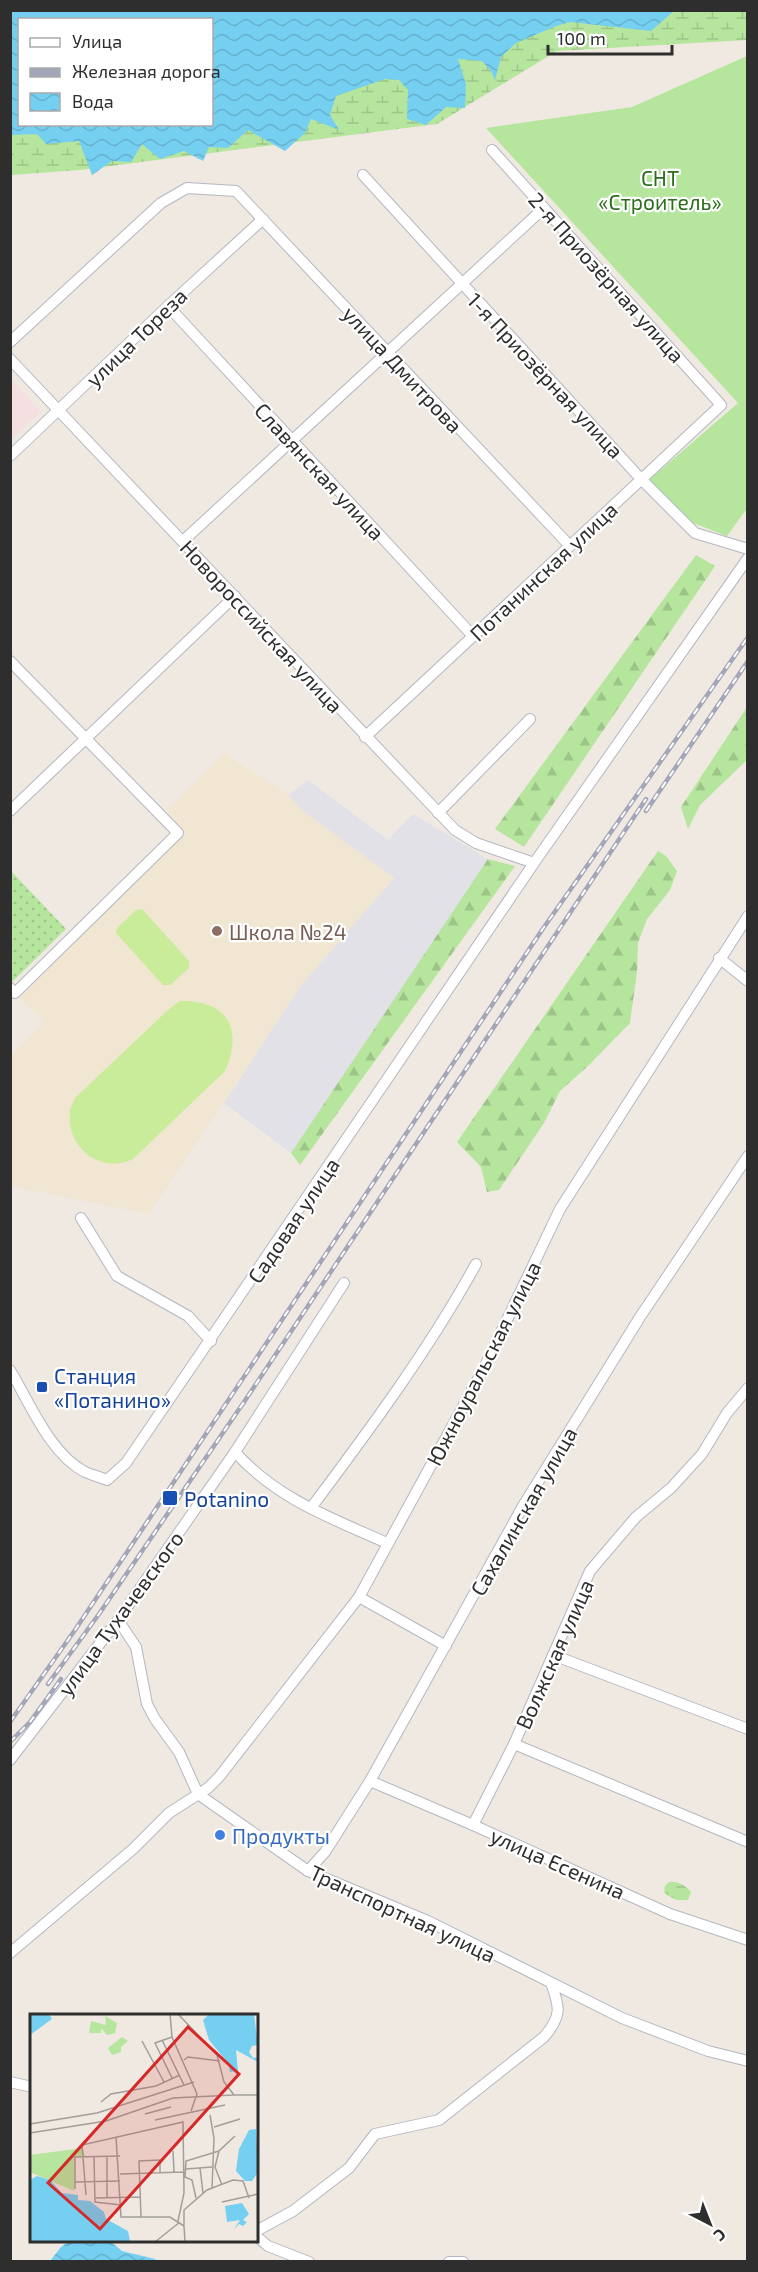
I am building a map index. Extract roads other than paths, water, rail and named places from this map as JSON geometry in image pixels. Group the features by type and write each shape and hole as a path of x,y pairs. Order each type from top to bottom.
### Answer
{"street":[{"name":"2-я Приозёрная улица","path":"492,150 721,405"},
{"name":"1-я Приозёрная улица","path":"363,175 642,479 695,533 747,549"},
{"name":"улица Дмитрова","path":"10,342 161,203 187,188 236,191 570,546"},
{"path":"183,541 544,208"},
{"name":"улица Тореза","path":"10,456 263,219"},
{"name":"Славянская улица","path":"168,306 473,636"},
{"name":"Новороссийская улица","path":"10,359 455,830 476,843 534,863"},
{"name":"Потанинская улица","path":"365,737 721,405"},
{"name":"Садовая улица","path":"10,1370 53,1443 67,1459 84,1471 107,1480 126,1464 534,863 747,558"},
{"path":"10,811 235,596"},
{"path":"10,661 178,833 15,993 10,988"},
{"path":"438,813 530,719"},
{"name":"Южноуральская улица","path":"198,1794 219,1778 360,1597 387,1542 483,1370 560,1209 747,916"},
{"path":"719,958 747,981"},
{"name":"Сахалинская улица","path":"308,1871 325,1852 370,1781 523,1506 640,1317 747,1156"},
{"path":"81,1218 117,1276 188,1316 211,1341"},
{"path":"311,1508 408,1375 439,1329 476,1264"},
{"name":"улица Тухачевского","path":"10,1760 118,1620 235,1452 344,1283"},
{"name":"Волжская улица","path":"473,1825 514,1744 590,1571 636,1517 672,1488 702,1454 727,1413 747,1388"},
{"path":"235,1452 269,1485 311,1508 387,1542"},
{"path":"360,1597 446,1646"},
{"path":"10,1953 133,1849 168,1813 198,1794 179,1752 147,1704 136,1647 118,1620"},
{"path":"553,1655 747,1729"},
{"path":"514,1744 747,1842"},
{"name":"улица Есенина","path":"370,1781 669,1914 747,1940"},
{"name":"Транспортная улица","path":"198,1794 308,1871 428,1921 622,2018 708,2050 747,2061"},
{"path":"258,2233 293,2211 349,2168 375,2134 439,2120 544,2037 554,2025 558,2015 559,2003 551,1983"},
{"path":"10,2082 30,2087"},
{"path":"258,2236 268,2246 309,2262"},
{"path":"449,2262 463,2262"}],"water":[{"path":"11,10 674,11 651,31 570,22 556,26 516,43 501,57 495,80 482,61 458,59 466,84 465,108 446,107 426,125 407,119 408,90 399,80 385,79 336,96 330,115 339,130 311,119 305,133 285,151 248,130 228,148 209,147 203,161 184,151 160,159 142,144 131,162 112,161 92,175 79,141 46,144 37,134 11,135"},
{"path":"68,2242 111,2242 122,2251 157,2261 50,2261"}],"railway":[{"path":"10,1722 75,1630 542,930 748,637"},
{"path":"646,811 748,661"},
{"path":"48,1684 99,1614 244,1402 646,799"},
{"path":"10,1742 30,1722 61,1679"}],"place":[{"name":"Школа №24","path":"217,931"},
{"name":"Станция «Потанино»","path":"42,1387"},
{"name":"Potanino","path":"170,1498"},
{"name":"Продукты","path":"220,1835"}],"park label":[{"name":"СНТ «Строитель»","path":"660,189"}]}
